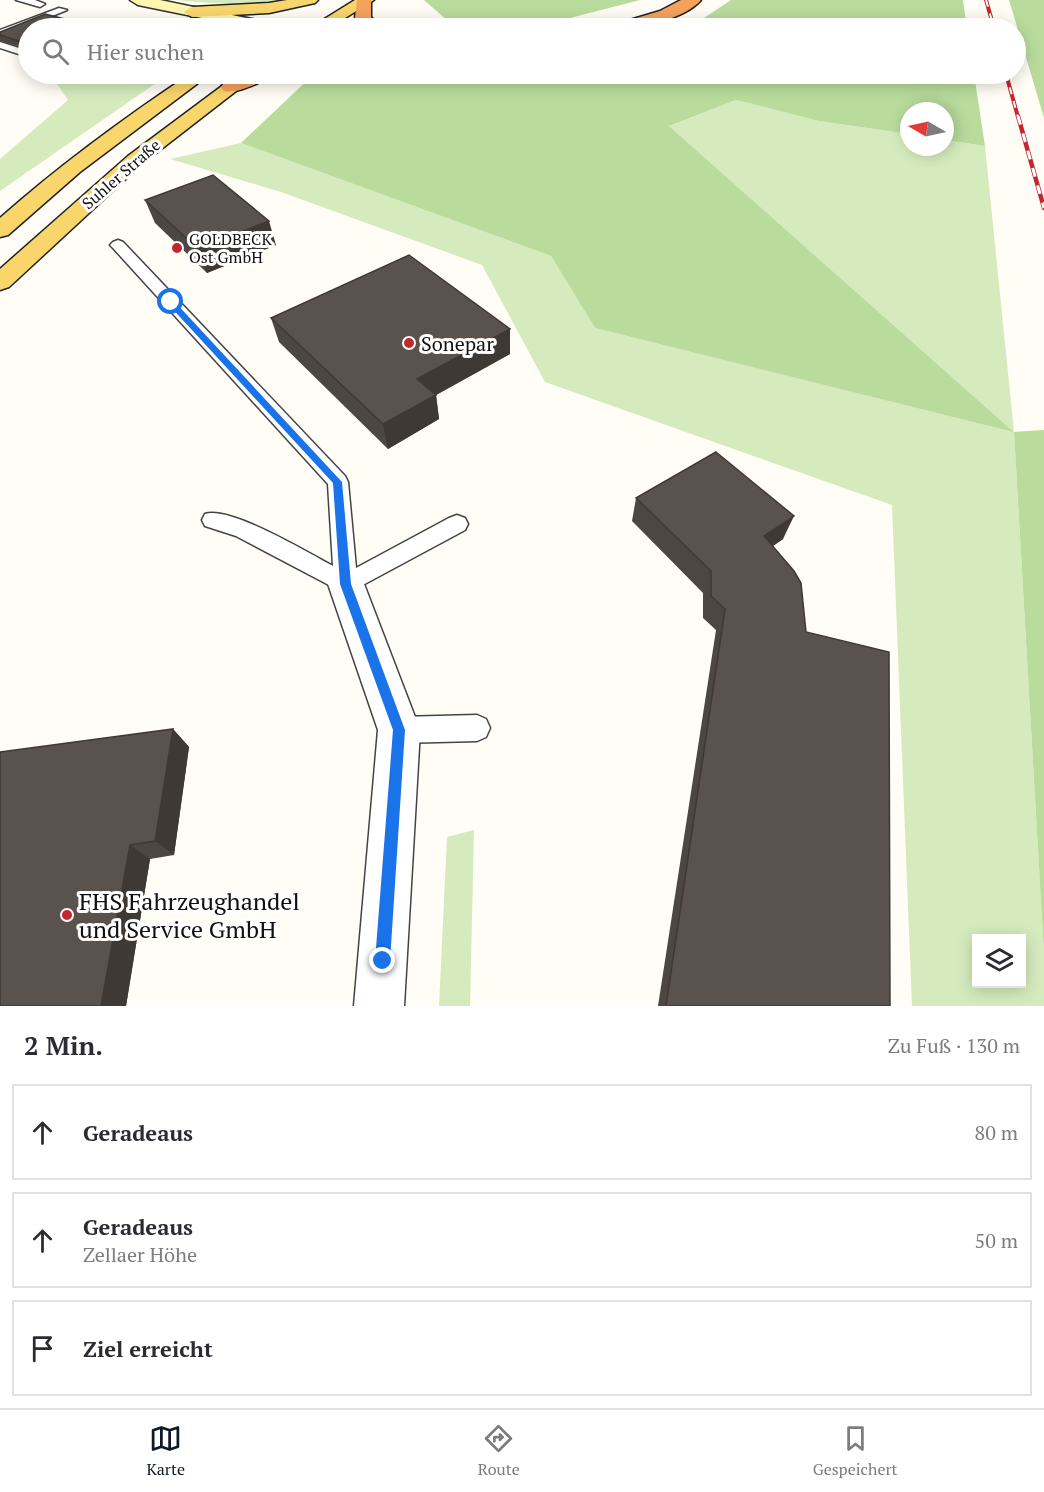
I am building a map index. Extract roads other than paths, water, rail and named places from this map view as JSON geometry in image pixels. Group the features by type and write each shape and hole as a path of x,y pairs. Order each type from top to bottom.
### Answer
{"highway":[{"path":"363,18 365,0"},
{"path":"652,18 693,0"},
{"path":"230,87 238,84"}],"main road":[{"path":"192,12 269,8 310,0"},
{"path":"291,18 324,0"},
{"path":"335,18 365,0"},
{"name":"Suhler Straße","path":"0,230 60,177 187,84"},
{"name":"Suhler Straße","path":"0,282 135,160 234,84"}],"street":[{"path":"138,0 222,18"},
{"path":"346,584 399,730 379,1006"}],"lane":[{"path":"21,0 40,4"},
{"path":"20,12 52,0"},
{"path":"41,18 62,10"},
{"path":"0,34 18,27"},
{"path":"0,45 18,51"},
{"path":"118,245 338,482 346,584"},
{"path":"213,520 243,529 346,584"},
{"path":"346,584 457,524"},
{"path":"399,730 477,728"}],"railway":[{"path":"986,0 991,18"},
{"path":"1009,84 1018,117"},
{"path":"1018,116 1044,208"}],"place":[{"name":"GOLDBECK Ost GmbH","path":"177,248"},
{"name":"Sonepar","path":"409,343"},
{"name":"FHS Fahrzeughandel und Service GmbH","path":"67,915"}]}
